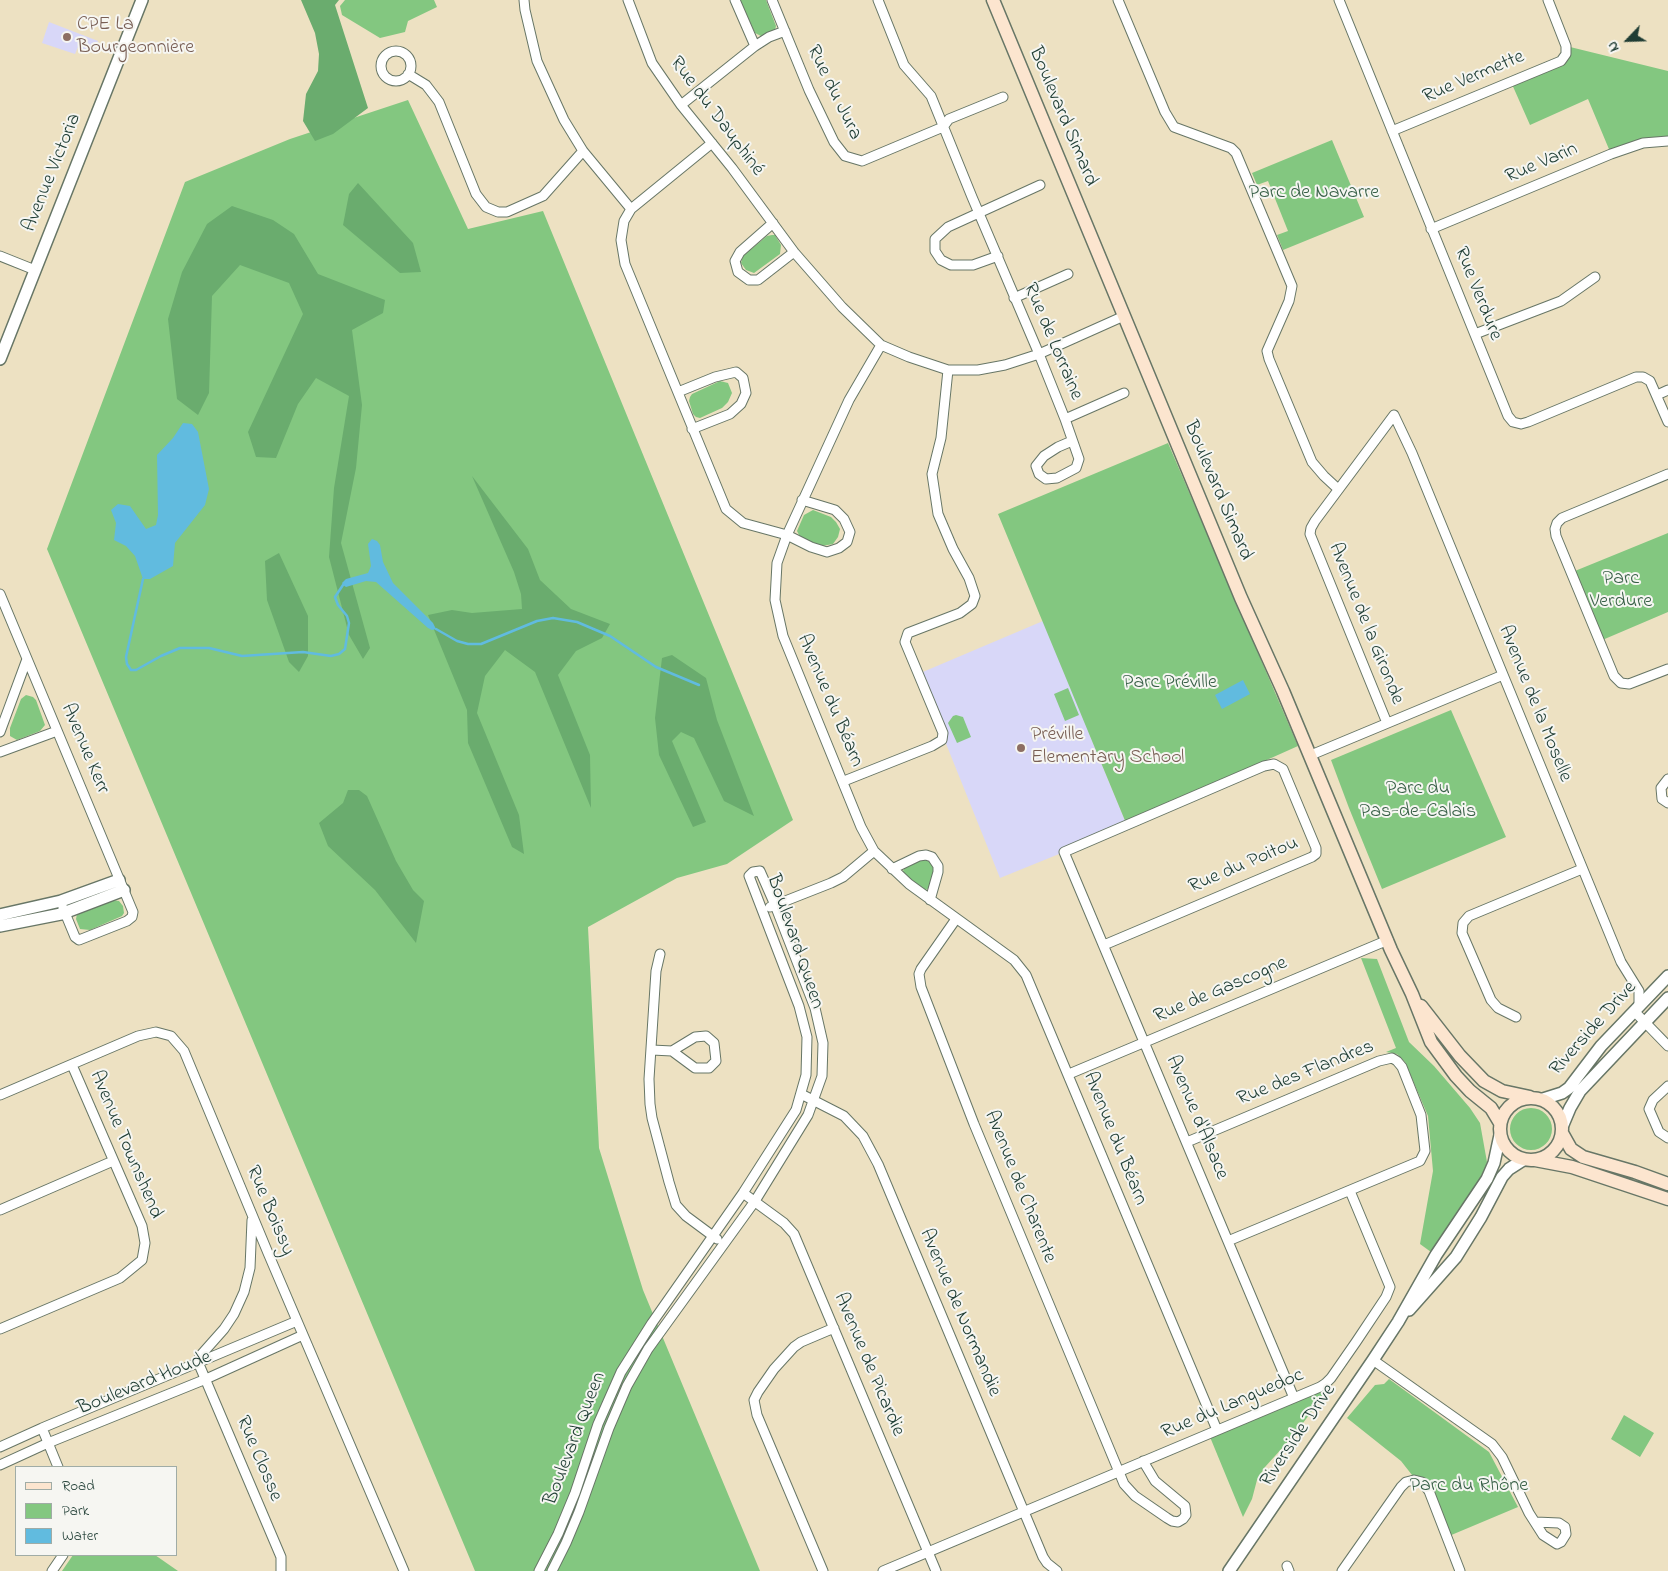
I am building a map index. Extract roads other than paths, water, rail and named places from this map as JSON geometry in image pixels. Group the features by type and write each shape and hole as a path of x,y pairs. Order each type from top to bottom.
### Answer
{"main road":[{"name":"Boulevard Simard","path":"993,0 1241,598 1310,755 1431,1042 1462,1083 1489,1105 1500,1129"},
{"name":"Boulevard Simard","path":"1412,994 1460,1056 1484,1080 1502,1091 1538,1098"},
{"path":"1668,1184 1583,1157 1571,1149 1562,1130 1557,1110 1549,1102 1538,1098 1523,1099 1504,1112 1500,1129 1504,1146 1515,1157 1572,1167 1668,1199"},
{"path":"1528,1160 1541,1158 1552,1151 1559,1142 1562,1130"}],"street":[{"name":"Avenue Victoria","path":"0,359 142,0"},
{"path":"524,0 524,10 538,61 564,120 583,151 631,209"},
{"name":"Rue du Dauphiné","path":"628,0 652,63 681,105 794,252 842,307 881,345 909,358 948,370 978,370 1005,365 1039,354 1124,316"},
{"path":"735,0 755,46"},
{"name":"Rue du Jura","path":"772,0 834,142 845,156 862,161 943,127 949,119 1003,97"},
{"name":"Rue de Lorraine","path":"878,0 904,65 930,96 1039,354 1079,459 1076,468 1057,478 1046,479 1039,474 1036,466 1044,456 1072,441"},
{"path":"1118,0 1165,112 1174,127 1231,148 1236,152 1292,286 1289,301 1268,351 1269,359 1312,462 1338,489"},
{"name":"Rue Verdure","path":"1339,0 1508,416 1513,422 1521,424 1528,422 1636,377 1643,377 1650,381 1668,422"},
{"name":"Rue Vermette","path":"1392,131 1561,61 1566,54 1566,46 1548,0"},
{"name":"Rue du Jura","path":"681,105 755,46 769,37 785,31"},
{"path":"408,74 426,85 439,102 476,194 486,207 498,212 507,212 543,196 583,151"},
{"name":"Rue Varin","path":"1431,229 1611,154 1643,143 1668,141"},
{"path":"712,143 631,209 624,221 621,240 625,264 726,509 743,523 787,535 811,547 827,552 840,548 848,542 850,532 844,519 835,510 802,500"},
{"path":"998,256 973,265 951,265 941,260 934,251 935,239 948,227 1040,185"},
{"path":"773,224 740,252 735,261 738,272 749,280 758,280 794,252"},
{"path":"0,256 35,270"},
{"path":"1014,298 1068,274"},
{"path":"1475,334 1561,301 1595,276"},
{"name":"Avenue du Béarn","path":"881,345 849,400 802,500 776,563 775,600 783,636 844,781 861,827 874,851 892,869 930,900 1002,951 1021,968 1031,985 1217,1430"},
{"path":"844,781 932,746 942,740 944,733 904,642 908,633 960,613 972,604 975,596 969,578 953,549 938,514 932,474 941,438 948,370"},
{"path":"678,392 715,377 736,372 743,378 746,393 741,404 730,414 692,429"},
{"path":"1657,395 1668,390"},
{"path":"1065,419 1124,393"},
{"name":"Avenue de la Gironde","path":"1387,723 1310,534 1315,521 1394,415"},
{"name":"Avenue de la Moselle","path":"1394,415 1412,453 1621,962 1639,993 1636,1009"},
{"path":"1668,474 1562,518 1557,523 1556,536 1614,676 1621,683 1629,684 1668,669"},
{"name":"Avenue Kerr","path":"0,594 133,912 132,917 127,922 79,940 75,937 65,912"},
{"path":"0,732 27,659"},
{"path":"1310,755 1503,675"},
{"path":"0,752 57,731"},
{"name":"Rue du Poitou","path":"1064,852 1264,766 1274,764 1279,766 1286,774 1316,848 1316,854 1104,945"},
{"path":"1668,779 1660,788 1662,799 1668,803"},
{"path":"763,910 843,877 874,851"},
{"name":"Avenue d'Alsace","path":"1064,852 1294,1398"},
{"path":"892,869 919,856 926,855 932,857 938,866 938,872 930,900"},
{"path":"1516,1017 1498,1008 1491,1000 1462,933 1462,923 1469,916 1582,869"},
{"name":"Boulevard Queen","path":"539,1571 558,1534 575,1493 610,1394 629,1359 743,1193 792,1116 801,1094 806,1075 807,1037 799,1006 749,876 753,872 760,871 815,1008 823,1044 822,1076 808,1115 755,1201 662,1329 640,1363 621,1398 579,1512 552,1571"},
{"path":"0,915 122,885"},
{"path":"0,926 65,912 122,885"},
{"path":"61,901 65,912"},
{"name":"Avenue de Charente","path":"956,919 921,969 919,974 921,987 974,1124 1119,1471"},
{"name":"Rue de Gascogne","path":"1069,1074 1388,940"},
{"path":"660,954 656,971 652,1050 650,1104 652,1118 676,1205 686,1216 723,1244"},
{"name":"Riverside Drive","path":"1538,1098 1557,1095 1569,1088 1594,1053 1668,976"},
{"name":"Riverside Drive","path":"1562,1130 1570,1108 1580,1091 1668,998"},
{"path":"1636,1009 1645,1022 1668,1046"},
{"name":"Rue Boissy","path":"0,1095 138,1036 156,1032 172,1036 184,1051 404,1571"},
{"path":"652,1050 672,1051 695,1068 709,1068 716,1060 714,1043 706,1036 695,1037 672,1051"},
{"name":"Rue des Flandres","path":"1187,1142 1379,1061 1392,1058 1398,1061 1402,1067 1421,1116 1425,1151 1420,1161 1228,1241"},
{"name":"Avenue Townshend","path":"0,1329 120,1278 142,1260 145,1243 142,1226 72,1065"},
{"path":"1668,1086 1653,1100 1649,1109 1659,1132 1668,1138"},
{"name":"Avenue de Normandie","path":"801,1094 844,1116 863,1136 878,1164 1043,1557 1046,1563 1057,1571"},
{"name":"Riverside Drive","path":"1229,1571 1398,1322 1436,1255 1489,1175 1494,1163 1500,1129"},
{"name":"Riverside Drive","path":"1398,1322 1456,1257 1481,1217 1502,1177 1509,1169 1528,1160"},
{"path":"0,1210 113,1161"},
{"name":"Rue du Languedoc","path":"883,1571 1320,1387 1331,1378 1386,1297 1390,1287 1350,1191"},
{"name":"Avenue de Picardie","path":"743,1193 784,1223 794,1234 936,1571"},
{"name":"Boulevard Houde","path":"198,1362 200,1356 229,1322 244,1292 250,1268 252,1215"},
{"name":"Boulevard Houde","path":"0,1447 297,1321"},
{"path":"652,1323 662,1329"},
{"path":"823,1571 757,1415 754,1400 774,1369 794,1347 801,1342 834,1328"},
{"name":"Boulevard Houde","path":"0,1465 48,1443 206,1379 303,1335"},
{"path":"1373,1360 1496,1448 1502,1456 1529,1513 1536,1522"},
{"name":"Rue Closse","path":"198,1362 280,1557 281,1571"},
{"path":"42,1428 58,1466"},
{"name":"Rue du Languedoc","path":"1119,1471 1124,1484 1134,1496 1172,1522 1178,1522 1183,1519 1186,1510 1185,1506 1155,1481 1143,1461"},
{"path":"1342,1571 1401,1487 1406,1482 1414,1480 1422,1482 1429,1491 1460,1571"},
{"path":"52,1571 62,1556"}],"water":[{"path":"183,423 192,424 198,432 209,489 205,505 175,543 173,566 150,579 143,579 135,556 126,546 114,540 116,523 111,510 118,504 130,506 146,529 156,525 158,515 157,455 173,438"},
{"path":"372,539 380,545 383,562 393,583 433,623 436,629 428,628 376,582 366,581 346,587 343,585 342,583 346,579 368,573 371,566 368,544"},
{"path":"1243,680 1250,694 1222,709 1215,695"}],"waterway":[{"path":"143,579 126,657 127,664 131,670 136,670 180,648 209,648 242,656 303,652 331,656 339,654 345,649 349,623 347,616 338,605 335,597 343,585"},
{"path":"436,629 457,641 468,644 481,644 537,621 553,618 577,622 610,636 656,667 699,685"}],"place":[{"name":"CPE La Bourgeonnière","path":"67,37"},
{"name":"Préville Elementary School","path":"1021,748"}],"park label":[{"name":"Parc de Navarre","path":"1314,194"},
{"name":"Parc Verdure","path":"1621,592"},
{"name":"Parc Préville","path":"1170,684"},
{"name":"Parc du Pas-de-Calais","path":"1418,802"},
{"name":"Parc du Rhône","path":"1469,1487"}]}
